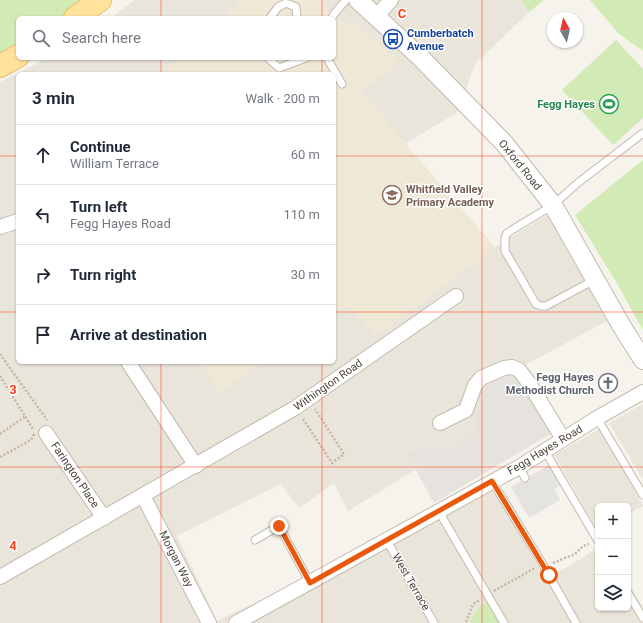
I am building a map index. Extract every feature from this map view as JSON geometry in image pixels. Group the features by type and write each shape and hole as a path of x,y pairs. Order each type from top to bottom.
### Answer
{"main road":[{"path":"78,16 100,0"},
{"path":"0,66 16,57"}],"street":[{"name":"Oxford Road","path":"358,0 421,58 504,143 553,205 643,360"},
{"path":"376,17 391,0"},
{"path":"0,227 16,222"},
{"name":"Withington Road","path":"0,577 295,408 456,296"},
{"path":"129,364 196,466"},
{"path":"440,423 466,410 475,385 481,378 504,368 512,367 518,370 528,383 563,439"},
{"name":"Fegg Hayes Road","path":"236,623 387,541 438,510 492,481 522,473 545,451 597,418 643,392"},
{"name":"Farington Place","path":"46,433 104,518"},
{"name":"Morgan Way","path":"143,496 209,623"}],"lane":[{"path":"333,16 346,0"},
{"path":"271,16 278,7 286,3 296,7 297,16"},
{"path":"270,60 279,68 300,60"},
{"path":"328,60 335,72"},
{"path":"336,74 342,84"},
{"path":"596,279 546,306 536,304 505,251 505,238 507,233 553,205 579,182 643,133"},
{"path":"597,418 643,495"},
{"path":"545,451 597,539"},
{"path":"492,481 542,563 576,623"},
{"path":"438,510 504,623"},
{"path":"255,540 279,526 310,583"},
{"name":"West Terrace","path":"387,541 434,623"},
{"path":"631,597 643,618"}],"path":[{"path":"0,354 48,422 46,433"},
{"path":"0,376 35,432 31,440 0,457"},
{"path":"295,408 332,463 344,454 308,399"},
{"path":"0,434 26,416"},
{"path":"465,623 473,604 542,563 549,564 576,554 583,546 595,542"}],"shaded area":[{"path":"135,0 240,0 226,16 114,16"},
{"name":"Whitfield Valley Primary Academy","path":"240,0 322,0 321,5 334,16 226,16"},
{"path":"322,0 520,0 529,12 475,64 458,112 405,144 360,91 399,61 344,24 321,5"},
{"name":"Whitfield Valley Primary Academy","path":"336,17 344,24 355,24 400,61 360,91 495,247 375,336 348,305 336,313 336,72 162,72 182,60 336,60"},
{"path":"43,60 182,60 162,72 20,72"},
{"path":"16,74 16,364 201,364 220,391 260,364 336,364 336,313 348,305 375,336 495,247 547,215 607,321 525,365 494,374 480,392 474,431 460,446 406,451 415,470 348,511 334,483 299,508 281,484 177,536 217,621 492,489 546,580 595,550 595,611 631,611 631,587 643,608 643,623 0,623 0,82"},
{"path":"201,364 260,364 220,392"},
{"path":"525,365 559,429 434,503 405,451 460,446 474,431 480,392 494,374"},
{"path":"643,404 643,480 609,423"},
{"path":"601,428 643,506 631,512 631,503 595,503 595,526 554,455"},
{"path":"549,465 561,485 554,489 560,500 529,518 511,487"}],"green space":[{"path":"0,0 100,0 78,16 16,16 16,57 0,66"},
{"path":"520,0 544,0 529,12"},
{"path":"590,0 643,0 643,51 619,34"},
{"name":"Fegg Hayes","path":"616,40 643,69 643,118 613,145 562,90"},
{"path":"643,160 643,330 615,280 575,215"},
{"path":"487,601 501,623 470,623 475,612"}],"place":[{"name":"Cumberbatch Avenue","path":"393,39"},
{"name":"Fegg Hayes","path":"609,104"},
{"name":"Whitfield Valley Primary Academy","path":"392,195"},
{"name":"Fegg Hayes Methodist Church","path":"608,383"}],"route":[{"path":"279,526 310,583 492,481 549,575"}]}
